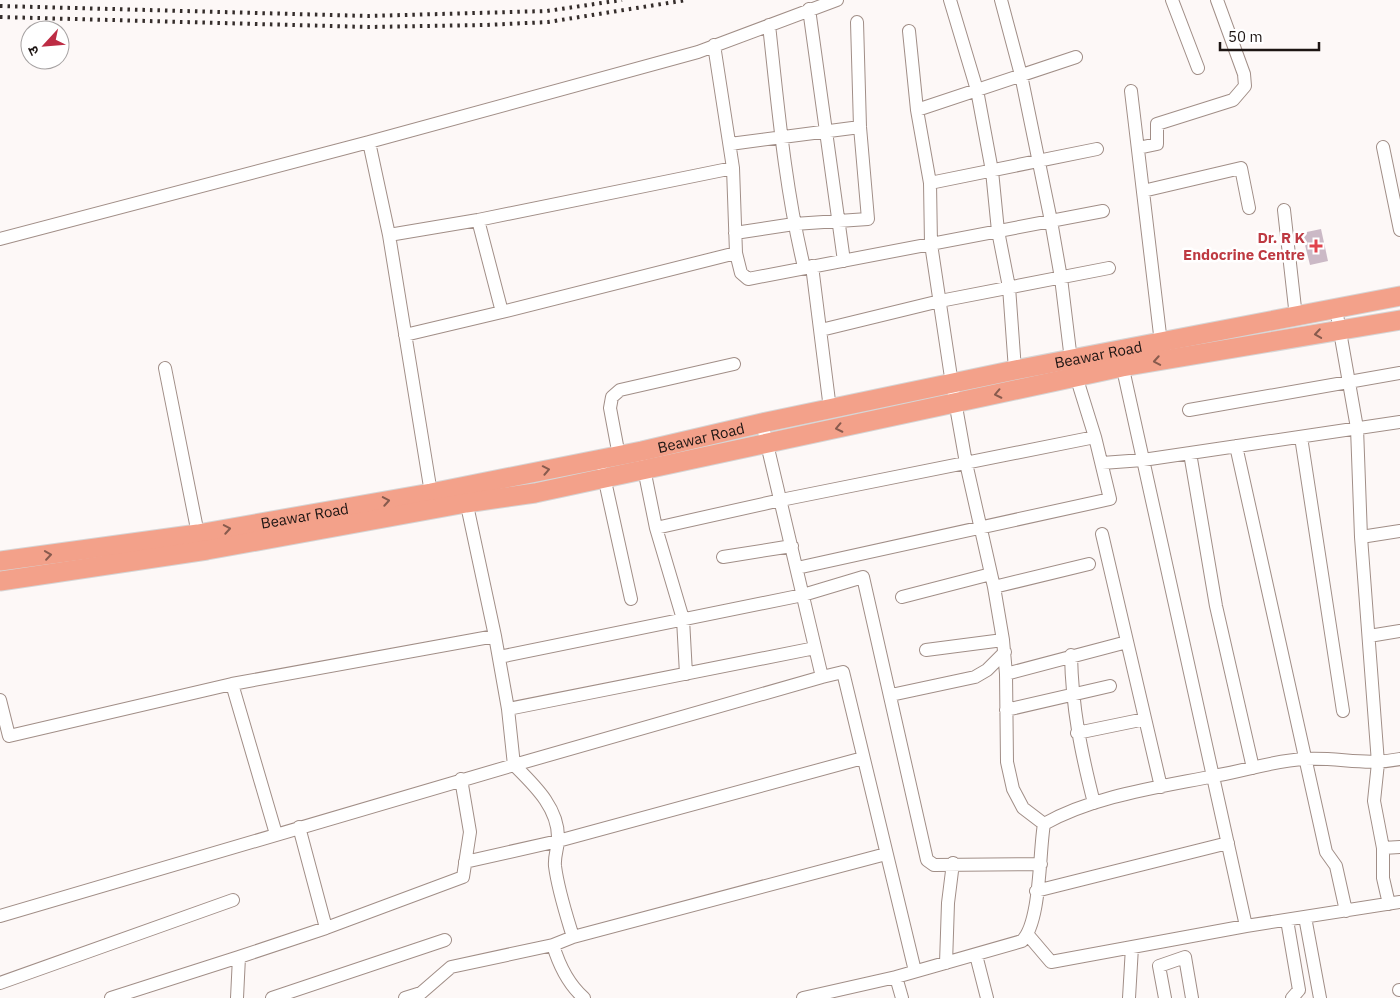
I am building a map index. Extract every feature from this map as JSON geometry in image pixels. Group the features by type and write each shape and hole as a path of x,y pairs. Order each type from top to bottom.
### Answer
{"main road":[{"name":"Beawar Road","path":"1120,359 1161,344 1400,296"},
{"name":"Beawar Road","path":"0,581 207,550 464,494 600,459 619,456 643,460 767,444 956,403 1073,369 1120,359 1340,330 1400,320"},
{"name":"Beawar Road","path":"0,561 198,534 431,493 535,493 604,478 643,460 762,423 1015,370 1073,369"}],"street":[{"path":"0,239 693,54 837,0"},
{"path":"950,0 977,90 992,171 998,231 1009,288 1015,370"},
{"path":"797,568 1110,499 1095,436 1073,369 1061,278 1051,221 1021,75 1001,0"},
{"path":"1172,0 1198,68"},
{"path":"1138,148 1157,144 1157,124 1233,100 1245,86 1244,74 1217,0"},
{"path":"809,9 844,260"},
{"path":"735,233 794,224 868,219 860,127 857,22"},
{"path":"769,25 781,138 794,224 808,267 821,330 830,409"},
{"path":"909,31 917,110 930,184 931,244 952,384 966,463 994,587 1005,659 1007,762 1013,790 1023,808 1044,824"},
{"path":"714,45 733,168 736,253 741,273 748,279 1104,212"},
{"path":"917,110 1076,57"},
{"path":"1131,91 1161,344"},
{"path":"730,144 860,127"},
{"path":"369,142 389,235 431,493"},
{"path":"1383,148 1400,230"},
{"path":"930,184 1097,149"},
{"path":"389,235 478,220 733,168"},
{"path":"1143,191 1241,168 1249,208"},
{"path":"1284,210 1296,317"},
{"path":"478,220 502,312"},
{"path":"405,335 736,253"},
{"path":"821,330 940,301 1109,268"},
{"path":"1028,935 1051,962 1246,926 1394,903 1383,878 1383,848 1374,801 1378,763 1361,537 1357,428 1336,309"},
{"path":"1120,359 1211,777 1246,926"},
{"path":"619,456 610,408 612,397 620,390 734,364"},
{"path":"165,368 198,534"},
{"path":"1189,410 1400,373"},
{"path":"1102,463 1143,460 1400,422"},
{"path":"762,423 822,677"},
{"path":"656,528 781,500 1095,436"},
{"path":"1301,436 1343,712"},
{"path":"1236,446 1326,852 1336,866 1346,911"},
{"path":"1190,453 1216,606 1253,768"},
{"path":"600,459 631,599"},
{"path":"643,460 656,528 683,619 686,674"},
{"path":"464,494 499,657 508,709 514,764 538,789 551,808 557,828 558,841 554,864 572,937"},
{"path":"1361,537 1400,531"},
{"path":"1102,534 1161,788"},
{"path":"723,557 792,546"},
{"path":"994,587 1089,564"},
{"path":"902,597 991,574"},
{"path":"499,657 803,595 863,577 927,860 944,864 1041,864"},
{"path":"1369,636 1400,631"},
{"path":"0,700 9,736 232,684 495,636"},
{"path":"926,650 1005,659 1071,655 1127,642"},
{"path":"508,709 816,648"},
{"path":"1071,655 1072,696 1077,733 1094,803"},
{"path":"891,695 975,677 1005,659"},
{"path":"0,916 461,779 843,672 915,971"},
{"path":"232,684 276,834"},
{"path":"1006,710 1110,686"},
{"path":"1077,733 1145,719"},
{"path":"465,862 558,841 863,758"},
{"path":"1044,824 1094,803 1253,768 1306,759 1378,763 1400,759"},
{"path":"111,998 326,928 463,876 470,832 461,779"},
{"path":"803,998 896,977 1014,945 1028,935 1032,927 1041,864 1044,824"},
{"path":"299,827 326,928"},
{"path":"1036,891 1228,843"},
{"path":"1383,848 1400,847"},
{"path":"405,998 421,993 452,967 553,945 572,937 886,854"},
{"path":"944,864 948,903 946,962"},
{"path":"0,983 233,900"},
{"path":"1305,917 1320,998"},
{"path":"1287,920 1299,990 1292,998"},
{"path":"272,998 445,940"},
{"path":"553,945 558,962 569,981 584,998"},
{"path":"1129,998 1132,947"},
{"path":"976,955 988,998"},
{"path":"237,998 239,957"},
{"path":"1165,998 1159,966 1185,957 1192,998"},
{"path":"896,977 902,998"}],"building":[{"path":"1321,229 1328,261 1310,265 1302,233"}],"railway":[{"path":"0,6 368,16 547,11 622,0"},
{"path":"0,17 368,27 485,25 548,22 687,0"}],"place":[{"name":"Dr. R K Endocrine Centre","path":"1316,246"}]}
